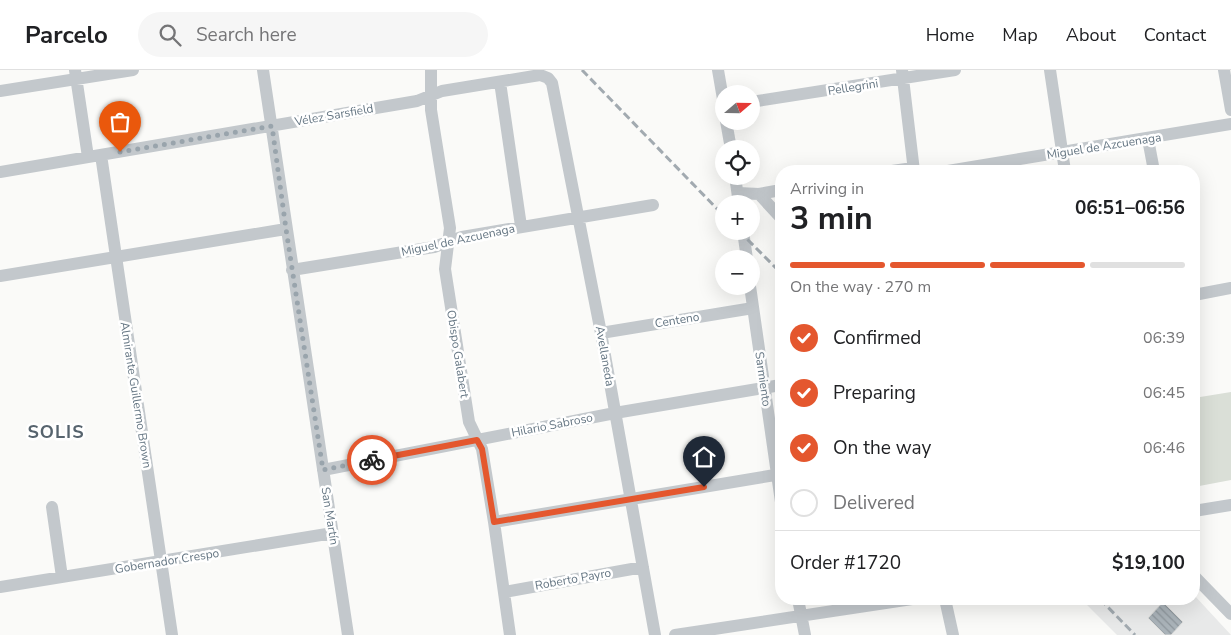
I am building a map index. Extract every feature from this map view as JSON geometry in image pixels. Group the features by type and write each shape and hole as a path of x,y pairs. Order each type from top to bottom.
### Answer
{"street":[{"path":"0,92 76,75 133,70"},
{"name":"San Martín","path":"263,70 348,635"},
{"name":"Obispo Galabert","path":"431,70 431,110 450,228 445,269 469,422 482,449 510,635"},
{"path":"718,70 721,85"},
{"name":"Pellegrini","path":"760,100 903,74 955,70"},
{"path":"1050,70 1064,165"},
{"path":"1224,70 1231,110"},
{"path":"903,74 913,165"},
{"path":"76,75 88,157"},
{"name":"Vélez Sarsfield","path":"0,172 417,101 442,91 540,75 548,78"},
{"name":"Avellaneda","path":"548,78 552,83 601,333 655,635"},
{"path":"500,82 521,226"},
{"name":"Miguel de Azcuenaga","path":"986,165 1231,124"},
{"path":"1148,139 1153,165"},
{"name":"Almirante Guillermo Brown","path":"101,155 172,635"},
{"path":"753,195 775,191"},
{"path":"758,194 775,212"},
{"name":"Miguel de Azcuenaga","path":"292,270 434,247 462,237 521,226 653,205"},
{"path":"0,276 286,229"},
{"path":"1200,293 1231,288"},
{"name":"Sarmiento","path":"751,295 775,452"},
{"name":"Centeno","path":"601,333 753,308"},
{"name":"Hilario Sabroso","path":"323,470 615,413 775,386"},
{"path":"494,522 775,476"},
{"path":"1200,511 1231,505"},
{"path":"52,507 62,577"},
{"name":"Gobernador Crespo","path":"0,587 333,533"},
{"name":"Roberto Payro","path":"504,592 643,567"},
{"path":"1200,582 1231,614"},
{"path":"799,605 804,635"},
{"path":"675,635 873,605"},
{"path":"946,605 953,635"}],"shaded area":[{"path":"1231,392 1231,480 1200,486 1200,397"},
{"path":"1200,601 1231,635 1117,635 1087,605 1200,605"}],"building":[{"path":"1160,605 1166,605 1183,622 1171,635 1165,635 1148,618"}],"railway":[{"path":"582,70 715,207"},
{"path":"748,240 775,267"},
{"path":"1106,605 1135,635"}],"way so far":[{"path":"120,152 272,126 323,470 372,460"}],"district":[{"name":"SOLIS","path":"56,432"}],"route":[{"path":"372,460 477,440 482,449 494,522 704,487"}]}
